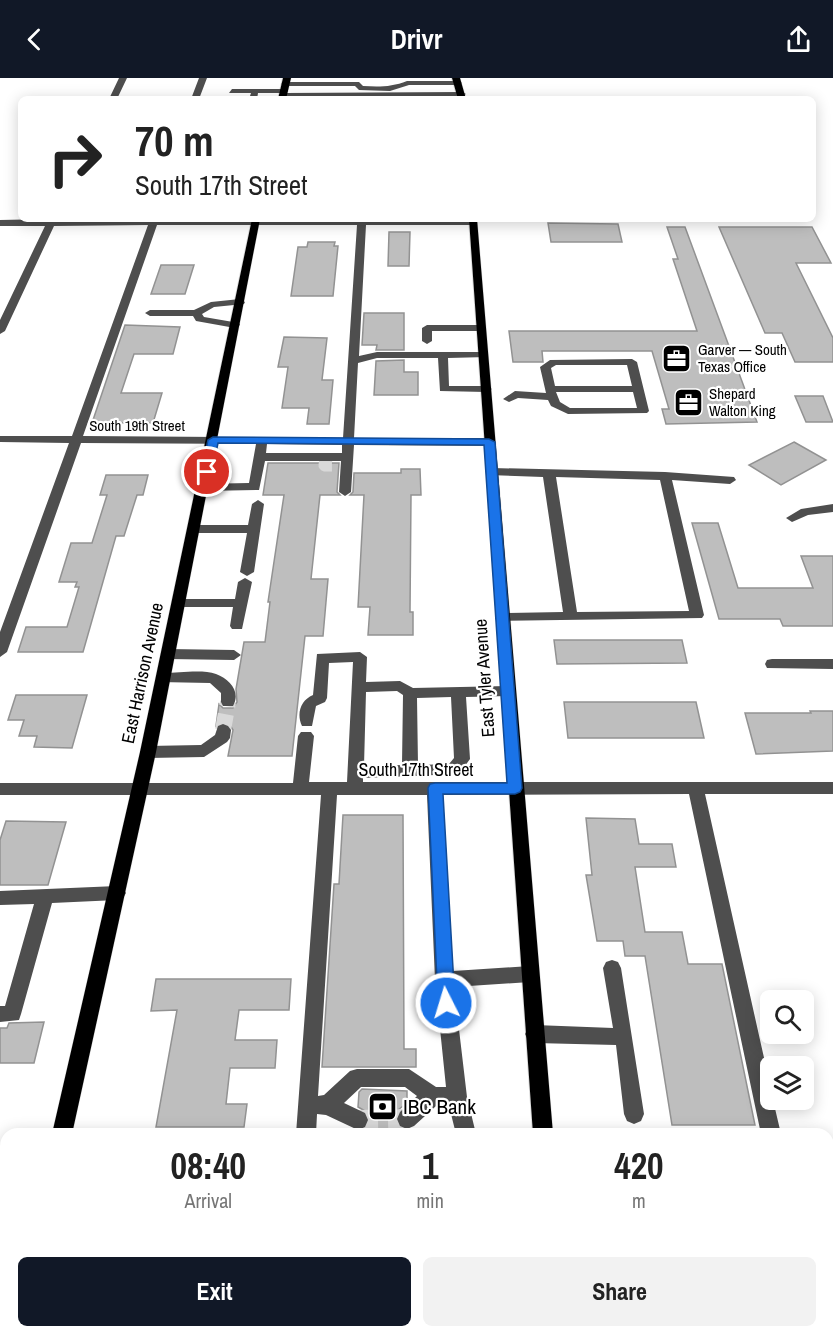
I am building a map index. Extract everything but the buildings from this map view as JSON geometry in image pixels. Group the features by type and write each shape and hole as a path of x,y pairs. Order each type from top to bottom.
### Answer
{"main road":[{"path":"457,81 462,96"},
{"name":"East Harrison Avenue","path":"63,1128 164,678 256,222"},
{"name":"East Tyler Avenue","path":"473,222 543,1128"}],"street":[{"path":"114,96 123,78"},
{"path":"196,96 203,78"},
{"path":"232,92 254,95 284,89 359,84 359,88 394,88 407,83 457,81"},
{"path":"284,89 331,96"},
{"path":"0,223 26,222"},
{"path":"0,331 52,222"},
{"path":"0,652 78,439 119,315 155,222"},
{"path":"345,492 344,462 348,441 362,222"},
{"path":"150,313 196,313 214,304 240,302"},
{"path":"196,313 200,319 235,325"},
{"path":"426,315 427,341"},
{"path":"427,328 481,328"},
{"path":"353,361 377,355 483,355"},
{"path":"443,355 444,389 486,394 516,402 534,401 548,395 638,389"},
{"path":"632,362 644,411 568,411 555,404 548,395 545,367 554,363 632,362"},
{"name":"South 19th Street","path":"0,439 489,442"},
{"path":"203,487 255,487 262,440"},
{"path":"301,457 304,441"},
{"path":"259,457 325,458 344,462"},
{"path":"492,472 665,476 730,480"},
{"path":"549,474 571,616"},
{"path":"502,618 697,615 665,476"},
{"path":"237,626 258,504"},
{"path":"792,518 805,512 833,508"},
{"path":"194,529 254,529"},
{"path":"179,603 241,603"},
{"path":"168,654 234,655"},
{"path":"300,788 309,703 320,698 322,658 360,657 355,789"},
{"path":"772,664 833,664"},
{"path":"164,678 213,678 229,691 228,702"},
{"path":"358,687 400,686 410,693 508,691"},
{"path":"356,772 453,770 462,759 458,692"},
{"path":"410,693 410,771"},
{"path":"148,752 204,751 222,738 223,730"},
{"path":"308,1128 318,1105 329,788"},
{"path":"435,788 444,980 457,1097 465,1128"},
{"path":"696,788 770,1128"},
{"name":"South 17th Street","path":"0,789 833,788"},
{"path":"0,898 117,893"},
{"path":"0,1014 12,1014 45,896"},
{"path":"612,968 634,1114"},
{"path":"444,980 530,974"},
{"path":"535,1034 624,1037"},
{"path":"318,1105 357,1078 409,1078 432,1096 457,1097"},
{"path":"407,1119 432,1096"},
{"path":"318,1105 358,1120"}],"tunnel":[{"path":"326,459 325,465 338,465"},
{"path":"223,730 228,702"},
{"path":"358,1120 407,1119"}],"place":[{"name":"Garver — South Texas Office","path":"677,358"},
{"name":"Shepard Walton King","path":"688,402"},
{"name":"IBC Bank","path":"382,1106"}],"route":[{"path":"207,472 213,440 489,442 515,788 435,788 446,1003"}]}
